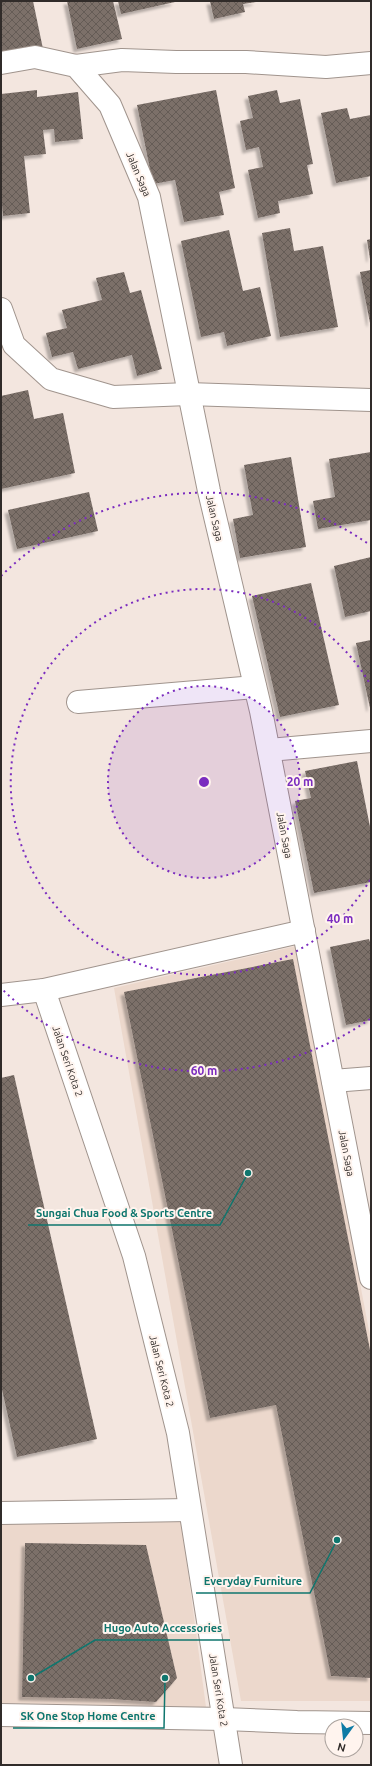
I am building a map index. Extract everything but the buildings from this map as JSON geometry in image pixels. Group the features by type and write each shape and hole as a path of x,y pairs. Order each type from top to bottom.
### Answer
{"street":[{"path":"1,63 35,57 76,66 122,60 246,62 326,67 371,63"},
{"name":"Jalan Saga","path":"76,66 110,105 149,197 208,491 269,750 371,1278"},
{"path":"1,309 14,345 51,379 113,397 188,394 371,400"},
{"path":"78,702 255,687"},
{"path":"269,750 371,741"},
{"path":"1,995 44,990 304,931"},
{"name":"Jalan Seri Kota 2","path":"44,990 134,1256 178,1433 189,1510 231,1765"},
{"path":"333,1081 371,1078"},
{"path":"1,1513 189,1510"},
{"path":"1,1715 371,1723"}],"shaded area":[{"path":"296,946 371,1341 371,1701 241,1701 114,988"},
{"path":"181,1520 206,1707 1,1703 1,1522"}],"place":[{"name":"Sungai Chua Food & Sports Centre","path":"248,1173"},
{"name":"Everyday Furniture","path":"337,1540"},
{"name":"Hugo Auto Accessories","path":"31,1678"},
{"name":"SK One Stop Home Centre","path":"165,1678"}]}
